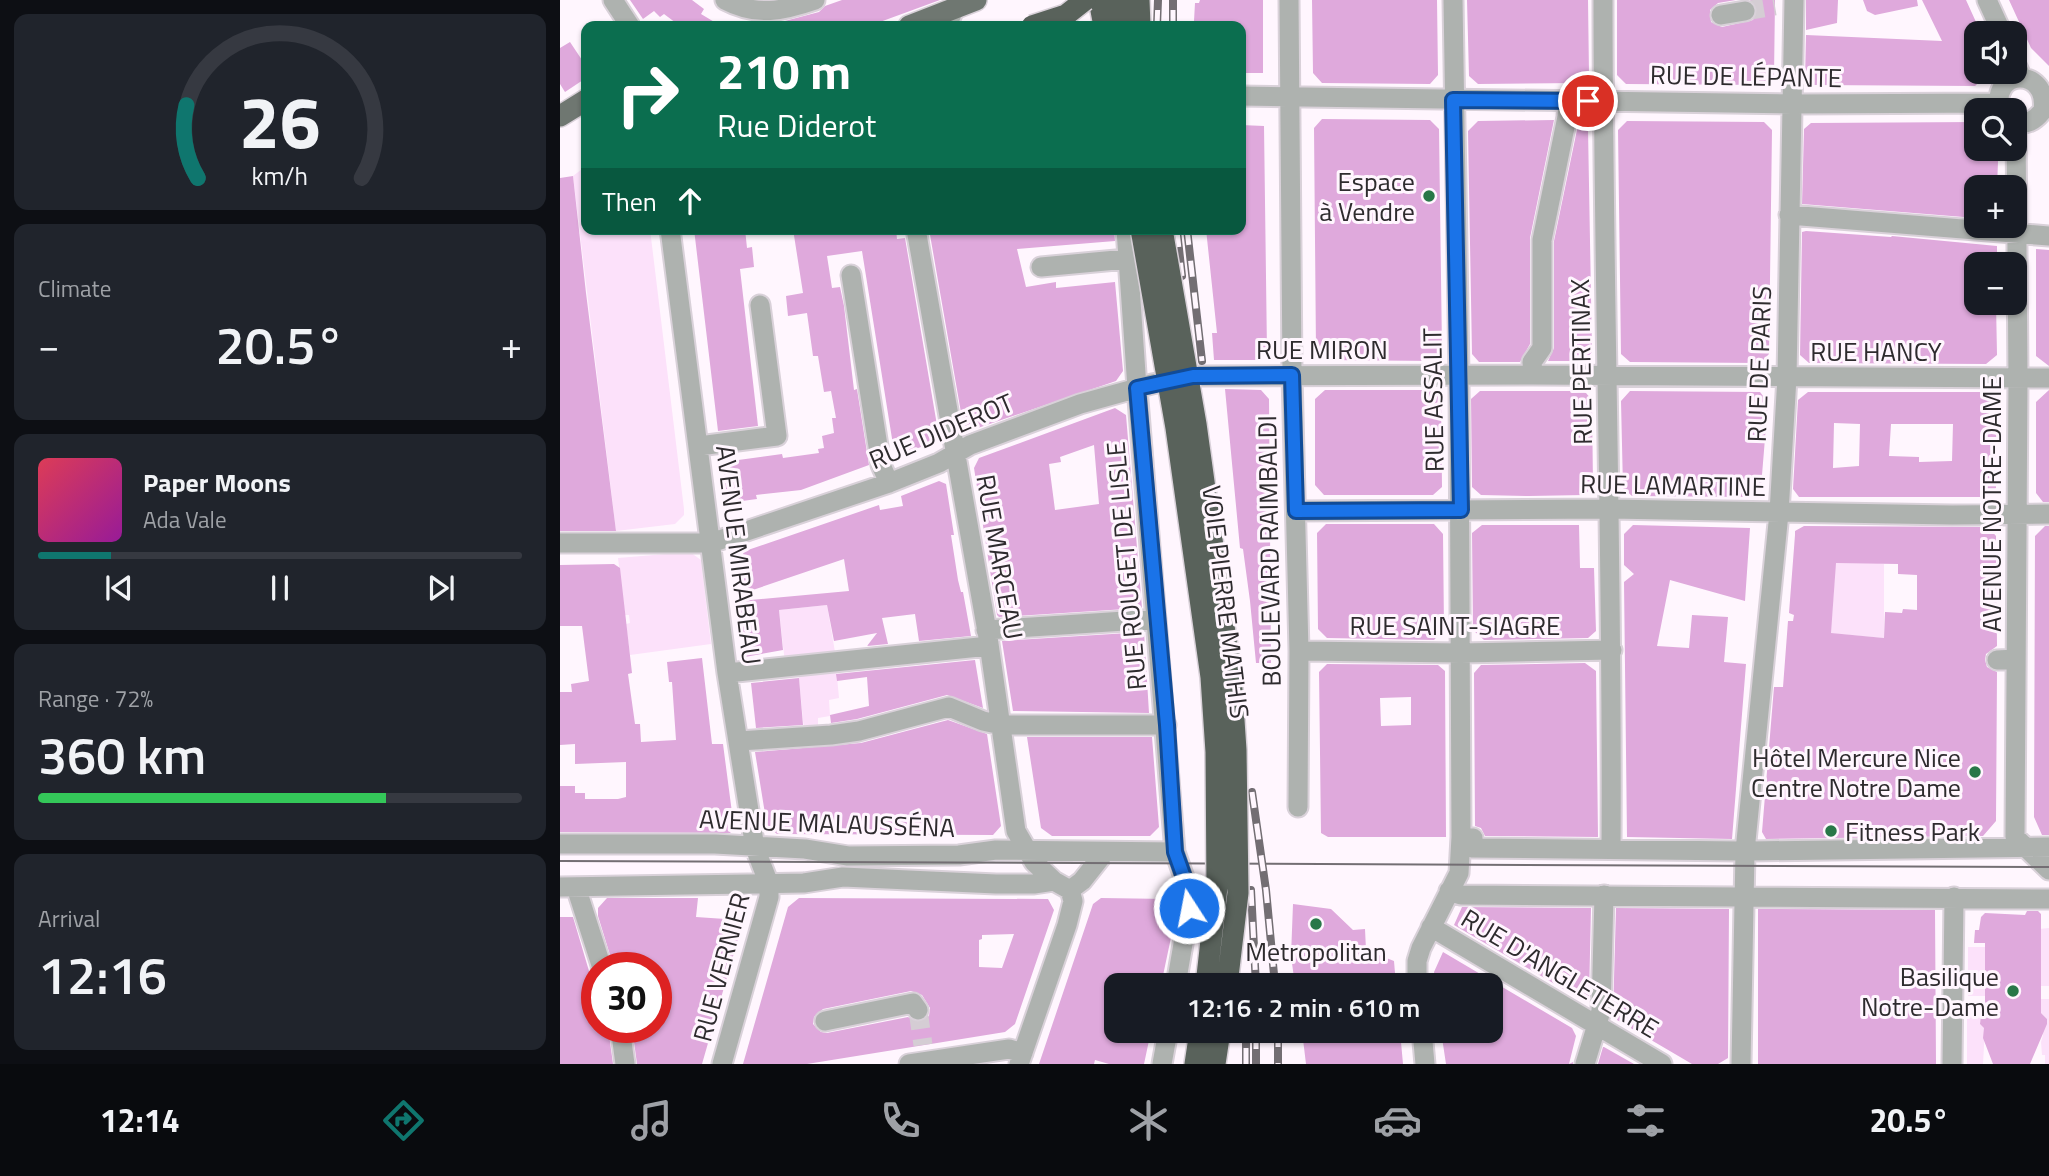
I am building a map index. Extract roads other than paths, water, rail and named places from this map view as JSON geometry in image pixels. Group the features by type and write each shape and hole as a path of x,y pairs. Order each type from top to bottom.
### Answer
{"highway":[{"path":"1047,21 1066,15 1084,0"},
{"path":"1099,0 1101,21"},
{"path":"1118,0 1122,21"},
{"path":"1139,0 1140,21"},
{"name":"VOIE PIERRE MATHIS","path":"1142,235 1176,428 1211,677 1216,752 1217,887 1207,973"},
{"name":"VOIE PIERRE MATHIS","path":"1163,235 1196,424 1231,676 1236,750 1238,893 1228,973"},
{"path":"1195,1064 1198,1043"},
{"path":"1215,1064 1218,1043"}],"main road":[{"path":"950,18 976,0"},
{"path":"560,116 581,103"}],"street":[{"path":"613,0 627,21"},
{"path":"725,0 745,9 764,13 792,9 816,0"},
{"path":"1084,0 1099,21"},
{"path":"1108,0 1111,21"},
{"name":"BOULEVARD RAIMBALDI","path":"1289,0 1298,807"},
{"name":"RUE ASSALIT","path":"1417,973 1417,961 1430,927 1458,873 1461,837 1461,510 1453,0"},
{"name":"RUE PERTINAX","path":"1604,0 1606,375 1612,650 1611,849"},
{"path":"1987,0 1997,21"},
{"name":"RUE DE PARIS","path":"1741,1064 1745,851 1779,513 1787,377 1792,104 1788,3"},
{"path":"1721,15 1745,11"},
{"path":"2027,76 2035,82 2046,98 2043,110 2032,122 2027,122"},
{"name":"RUE DE LÉPANTE","path":"1246,96 1964,106"},
{"path":"1533,375 1532,362 1542,348 1542,240 1568,101"},
{"path":"1789,215 1964,229"},
{"path":"2027,234 2049,236"},
{"name":"AVENUE MIRABEAU","path":"671,235 727,673 755,848 769,884"},
{"name":"RUE MARCEAU","path":"916,235 988,638 1015,826 1034,862 1062,886"},
{"name":"RUE ROUGET DE LISLE","path":"1126,235 1175,852 1191,897 1178,973"},
{"name":"AVENUE NOTRE-DAME","path":"2017,238 2016,514 2006,659 2015,837 2049,870"},
{"path":"1041,267 1128,259"},
{"path":"851,275 881,465 889,484"},
{"path":"698,446 777,436 760,306"},
{"name":"RUE MIRON","path":"1193,376 1787,377"},
{"name":"RUE DIDEROT","path":"560,542 711,543 889,484 939,463 970,445 1080,404 1193,376"},
{"name":"RUE HANCY","path":"1787,377 2049,378"},
{"name":"RUE LAMARTINE","path":"1296,511 1610,509 2049,514"},
{"path":"727,673 988,638 1156,620"},
{"name":"RUE SAINT-SIAGRE","path":"1298,651 1461,653 1612,650"},
{"path":"739,741 859,731 949,707 983,721 1001,724 1167,725"},
{"path":"1461,837 1473,838 1472,848 1745,851 2049,847"},
{"name":"AVENUE MALAUSSÉNA","path":"560,844 715,844 805,849 848,856 959,855 996,850 1175,852"},
{"path":"919,1057 1009,1049 1021,1058 1073,901 1062,886 1082,881 1105,852"},
{"name":"AVENUE MALAUSSÉNA","path":"568,887 804,884 843,877 1062,886"},
{"name":"RUE VERNIER","path":"722,1064 769,897 769,884"},
{"path":"568,887 595,952"},
{"path":"1451,887 1461,895 1954,897 2049,900"},
{"path":"1585,1064 1601,1011 1604,895"},
{"path":"1952,1064 1954,897"},
{"name":"RUE D'ANGLETERRE","path":"1430,927 1662,1064"},
{"path":"825,1021 913,1003 918,1010"},
{"path":"622,1043 625,1064"},
{"path":"1162,1064 1166,1043"},
{"path":"1423,1043 1425,1064"}],"tunnel":[{"path":"1745,11 1775,6"},
{"path":"918,1010 923,1045"}],"tram line":[{"path":"560,861 2049,867"}],"railway":[{"path":"1157,21 1158,0"},
{"path":"1173,0 1173,21"},
{"path":"1177,235 1182,276"},
{"path":"1188,235 1202,361"},
{"path":"1252,792 1266,890 1274,973"},
{"path":"1251,890 1255,973"},
{"path":"1246,1043 1246,1064"},
{"path":"1256,1043 1256,1064"},
{"path":"1278,1043 1278,1064"}],"place":[{"name":"Espace à Vendre","path":"1429,196"},
{"name":"Hôtel Mercure Nice Centre Notre Dame","path":"1975,772"},
{"name":"Fitness Park","path":"1831,831"},
{"name":"Metropolitan","path":"1316,924"},
{"name":"Basilique Notre-Dame","path":"2013,991"}]}
